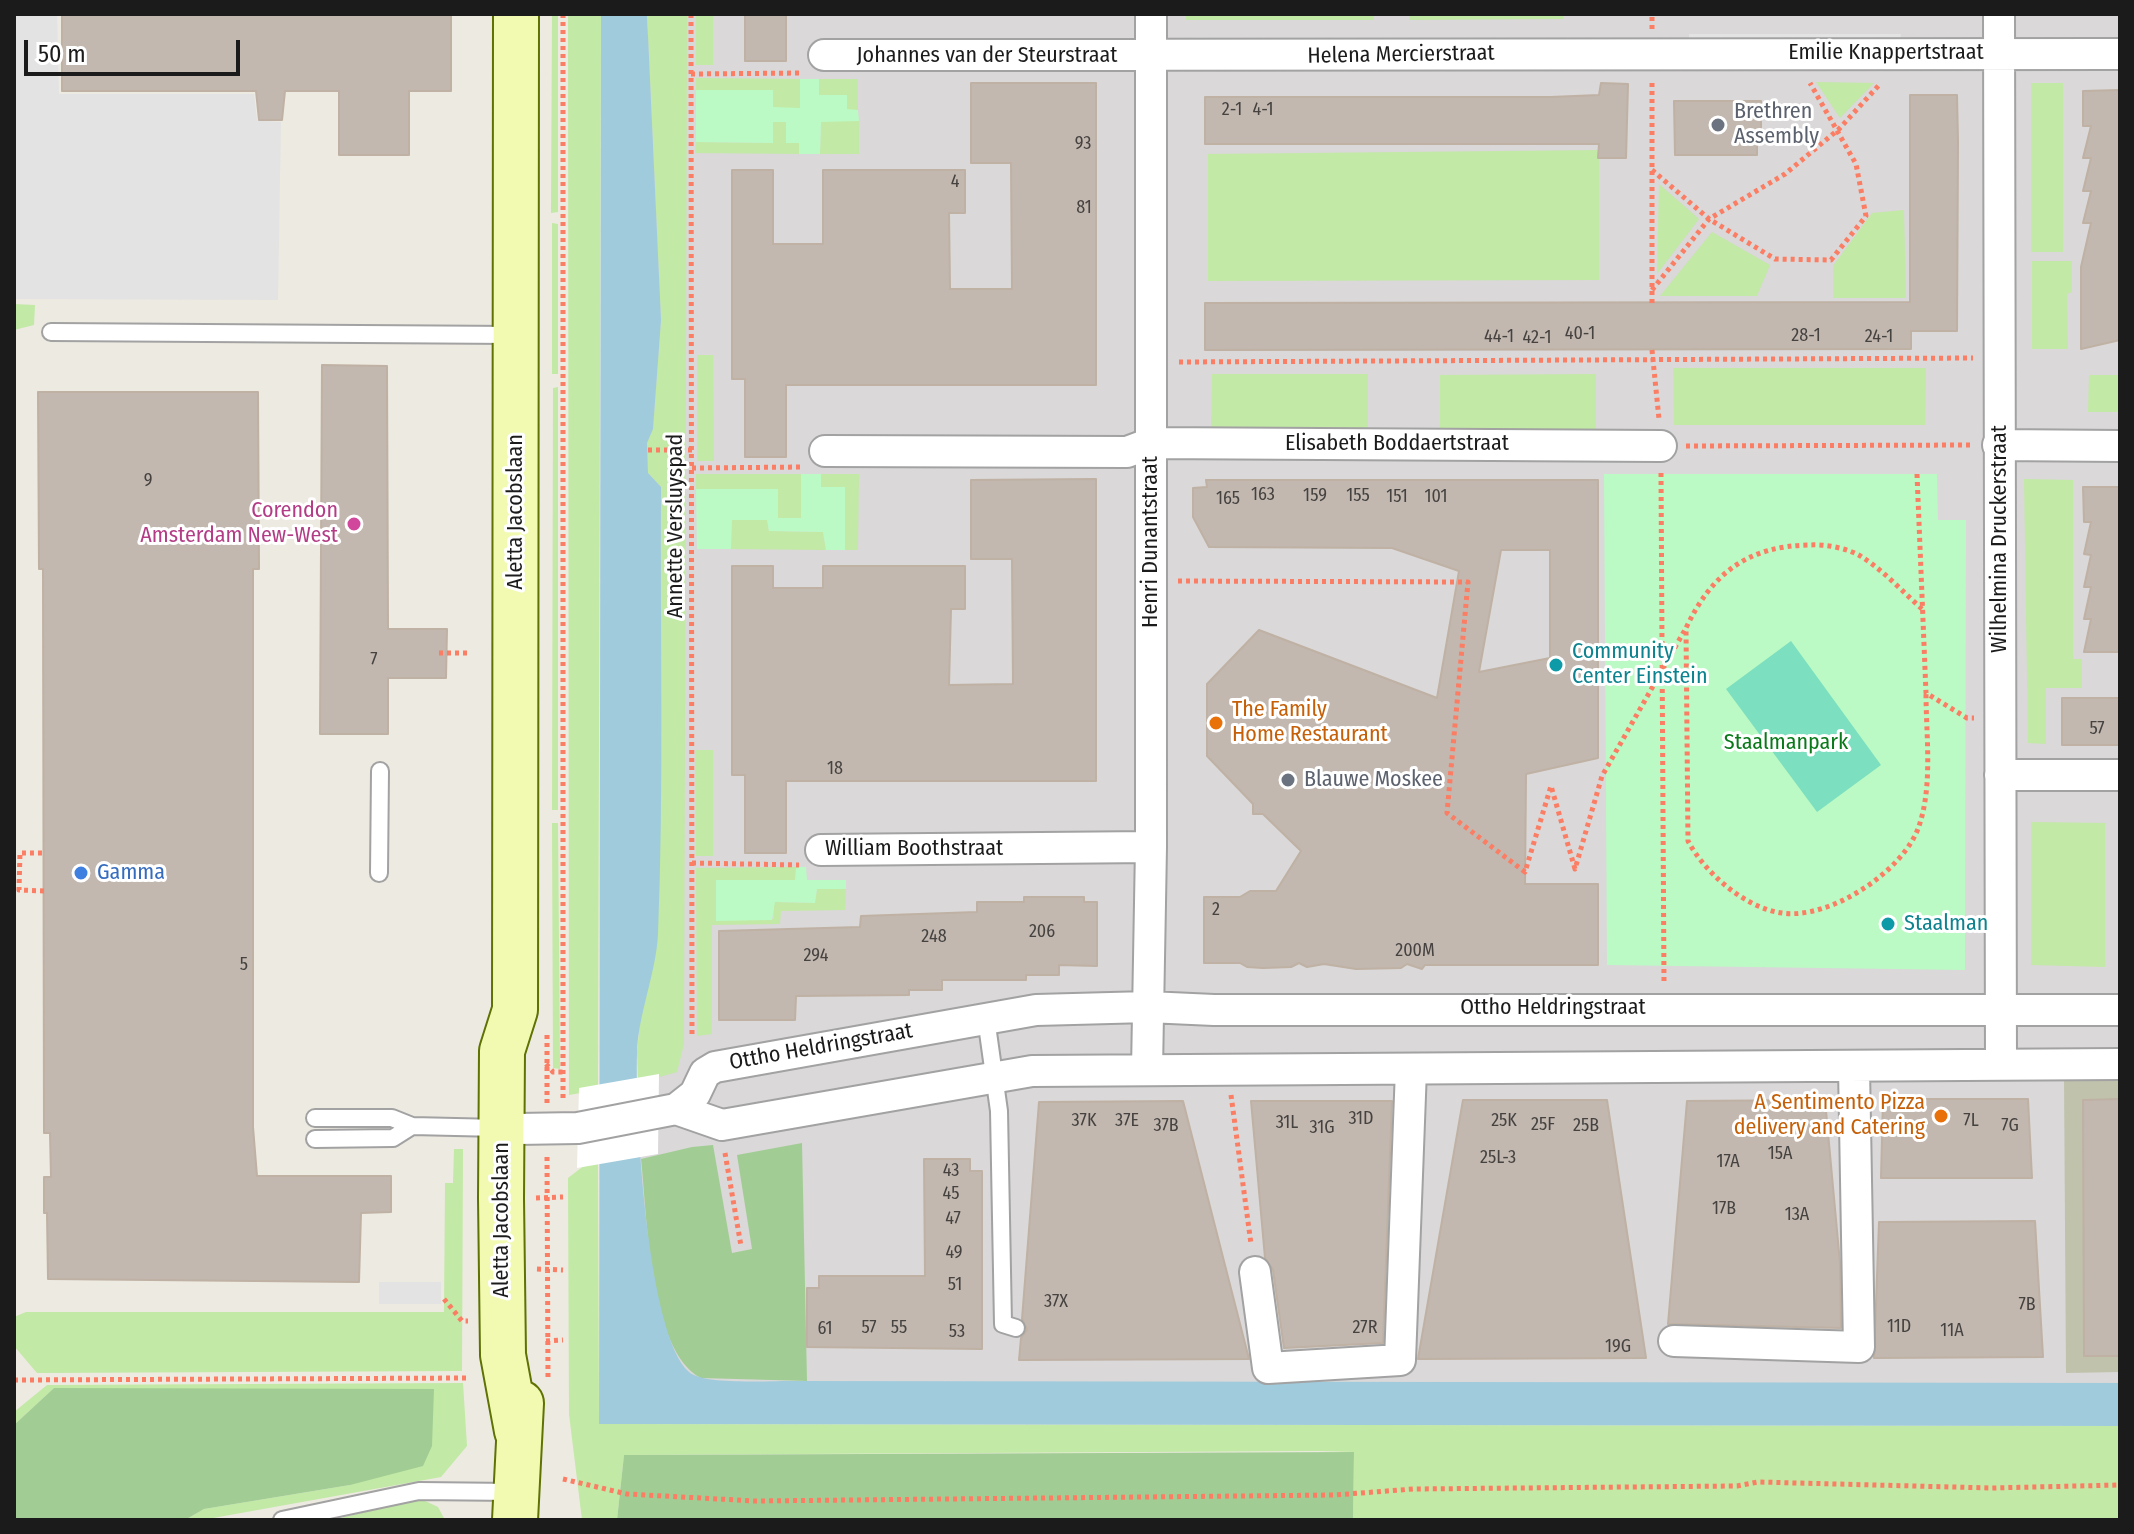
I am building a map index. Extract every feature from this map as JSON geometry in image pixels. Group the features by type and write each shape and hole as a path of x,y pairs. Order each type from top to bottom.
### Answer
{"street":[{"name":"Aletta Jacobslaan","path":"515,1506 517,1431 527,1355 537,1129 527,1049 515,1010 508,777 516,334 516,14"},
{"name":"Henri Dunantstraat","path":"1147,1070 1151,847 1151,14"},
{"name":"Wilhelmina Druckerstraat","path":"1999,14 2001,1064"},
{"name":"Helena Mercierstraat","path":"1151,58 1652,53"},
{"name":"Emilie Knappertstraat","path":"1652,53 2120,54"},
{"name":"Johannes van der Steurstraat","path":"824,55 1151,58"},
{"name":"Elisabeth Boddaertstraat","path":"825,451 1127,452 1151,443 1661,446"},
{"path":"1998,445 2120,446"},
{"path":"2000,775 2120,775"},
{"name":"William Boothstraat","path":"821,850 1151,847"},
{"name":"Ottho Heldringstraat","path":"667,1111 695,1094 705,1073 715,1067 1036,1010 1148,1007 1214,1010 2120,1010"},
{"path":"537,1129 667,1111 722,1125 994,1075 1032,1071 1147,1070 1230,1082 1411,1069 2120,1064"},
{"path":"1674,1341 1859,1347 1854,1068"},
{"path":"1255,1272 1268,1368 1400,1360 1411,1069"}],"lane":[{"path":"51,332 516,334"},
{"path":"379,873 380,771"},
{"path":"986,1018 999,1111 1003,1324 1016,1328"},
{"path":"315,1118 392,1118 412,1126 537,1129"},
{"path":"315,1139 393,1138 412,1126"},
{"path":"282,1520 419,1491 515,1506"}],"path":[{"path":"537,1129 563,817 563,14"},
{"name":"Annette Versluyspad","path":"691,14 692,1038"},
{"path":"1652,53 1652,304"},
{"path":"1652,170 1709,219 1775,259 1831,260 1866,216 1856,164 1839,129 1791,53"},
{"path":"1652,290 1709,219 1785,174 1839,129 1907,54"},
{"path":"691,74 809,73 809,55 824,55"},
{"path":"1652,350 1661,446 1664,1008"},
{"path":"1151,362 1998,358"},
{"path":"1661,446 1998,445"},
{"path":"648,450 692,450"},
{"path":"692,468 810,467 810,451 825,451"},
{"path":"1686,628 1688,841 1718,878 1755,904 1783,913 1815,911 1872,883 1893,866 1918,830 1926,798 1926,693 1917,474"},
{"path":"1151,581 1468,582 1447,813 1525,872 1551,786 1575,869 1602,776 1699,600 1727,571 1750,554 1779,546 1823,545 1860,555 1922,609"},
{"path":"439,653 468,653"},
{"path":"1926,693 1967,718 2001,717"},
{"path":"548,817 563,817"},
{"name":"William Boothstraat","path":"692,863 807,865 807,850 821,850"},
{"path":"44,853 20,853 17,873 19,890 44,891"},
{"path":"1230,1082 1255,1272"},
{"path":"723,1140 741,1246"},
{"path":"537,1269 563,1270"},
{"path":"444,1299 462,1321"},
{"path":"14,1380 470,1378"},
{"path":"563,1479 627,1494 755,1501 1335,1495 1413,1489 1737,1486 1758,1482 1991,1488 2120,1485"}],"shaded area":[{"path":"14,14 57,14 59,94 254,94 257,120 281,122 278,300 14,299"},
{"path":"648,14 2120,14 2120,1388 637,1388"},
{"path":"1689,34 1901,34 1900,43 1689,42"},
{"path":"2064,1077 2120,1078 2120,1372 2066,1373"},
{"path":"379,1282 441,1282 441,1304 379,1304"}],"green space":[{"path":"552,14 558,14 558,212 551,213"},
{"path":"568,14 601,14 598,1090 569,1095"},
{"path":"647,14 687,14 684,1044 677,1072 638,1083 637,1052 659,827 661,487 648,473 647,443 653,428 661,320"},
{"path":"696,14 713,14 713,65 696,65"},
{"path":"1186,14 1374,14 1374,20 1186,20"},
{"path":"1409,14 1563,14 1563,19 1409,20"},
{"path":"696,78 800,79 800,108 773,108 773,90 696,90"},
{"path":"800,79 819,79 819,95 847,95 847,109 858,110 859,121 821,122 820,154 799,154 799,143 786,143 786,122 773,122 773,143 696,142 696,90 773,90 773,107 800,108"},
{"path":"819,79 858,79 858,110 847,110 819,95"},
{"path":"1816,82 1874,83 1840,118"},
{"path":"2031,83 2063,83 2063,252 2031,252"},
{"path":"821,121 859,121 859,154 820,154"},
{"path":"773,122 786,122 799,143 799,154 695,153 696,142 773,143"},
{"path":"1599,150 1599,280 1208,281 1208,154"},
{"path":"1659,184 1699,219 1657,274"},
{"path":"1904,210 1906,298 1833,298 1833,266 1872,213"},
{"path":"552,223 558,224 558,374 552,374"},
{"path":"1712,232 1770,265 1757,296 1660,296"},
{"path":"2032,261 2072,261 2072,292 2067,294 2068,349 2032,349"},
{"path":"14,304 35,305 34,325 14,330"},
{"path":"697,355 713,355 714,461 697,461"},
{"path":"1673,368 1926,368 1925,425 1674,425"},
{"path":"1212,374 1368,374 1368,431 1211,431"},
{"path":"1596,374 1596,431 1440,431 1440,375"},
{"path":"2089,375 2120,375 2120,412 2088,412"},
{"path":"558,387 558,810 552,810 553,388"},
{"path":"696,474 801,474 801,518 778,518 777,489 696,489"},
{"path":"801,474 821,474 821,487 845,487 845,550 826,550 823,532 769,531 767,520 732,520 731,549 697,549 696,489 778,489 778,518 801,518"},
{"path":"821,474 859,474 858,550 845,550 845,487 820,487"},
{"name":"Staalmanpark","path":"1604,474 1937,474 1938,520 1966,520 1965,970 1607,965"},
{"path":"2024,479 2073,480 2073,659 2082,659 2082,688 2046,688 2046,744 2028,743"},
{"path":"731,520 767,520 769,531 823,532 826,550 731,549"},
{"path":"1791,641 1881,765 1817,812 1726,689"},
{"path":"695,750 713,750 713,856 696,856"},
{"path":"2031,822 2105,823 2105,967 2031,965"},
{"path":"552,823 558,823 560,1069 553,1068"},
{"path":"796,867 796,880 717,880 716,920 774,919 774,902 815,903 817,889 846,889 845,910 781,911 780,924 712,925 712,1034 697,1036 696,868"},
{"path":"796,867 806,867 807,880 846,880 846,889 817,889 815,903 775,902 772,920 716,921 716,880 795,880"},
{"path":"802,1143 807,1381 701,1378 684,1363 661,1312 649,1245 641,1159 713,1145 732,1253 752,1249 737,1155"},
{"path":"454,1149 463,1149 462,1371 37,1373 14,1346 14,1317 26,1312 444,1312 445,1183 453,1183"},
{"path":"598,1155 599,1424 2120,1426 2120,1520 1353,1520 1354,1452 1318,1451 624,1455 617,1520 582,1520 569,1414 568,1178"},
{"path":"463,1383 467,1446 441,1477 202,1520 185,1520 204,1509 350,1485 54,1388 14,1425 14,1412 47,1385"},
{"path":"54,1388 434,1389 432,1446 423,1466 350,1485 204,1509 185,1520 14,1520 14,1425"},
{"path":"1354,1452 1353,1520 617,1520 624,1455"},
{"path":"421,1499 438,1507 445,1520 332,1520"}],"water":[{"path":"601,14 647,14 661,320 653,429 647,443 648,473 661,487 661,823 658,934 638,1039 638,1123 646,1221 663,1315 675,1350 689,1372 709,1379 740,1381 2120,1383 2120,1426 599,1424"}],"pier":[{"path":"659,1074 658,1154 577,1168 579,1088"}],"building":[{"path":"62,14 451,14 451,91 409,91 409,155 339,155 339,91 285,91 282,120 259,120 256,91 62,91"},
{"path":"745,14 786,14 786,61 745,61"},
{"path":"971,83 1096,83 1096,385 786,385 786,457 745,457 745,379 732,379 732,170 773,170 773,244 823,244 823,170 965,170 965,213 949,213 950,289 1012,289 1011,163 971,163"},
{"path":"1601,83 1628,84 1626,158 1598,158 1599,144 1205,144 1205,97 1551,97 1599,95"},
{"path":"2120,90 2120,340 2081,349 2081,267 2091,223 2083,223 2091,191 2083,191 2091,158 2083,158 2091,126 2083,126 2083,91"},
{"path":"1910,95 1957,95 1958,142 1957,331 1911,331 1911,349 1205,350 1205,303 1910,302"},
{"name":"Brethren Assembly","path":"1674,101 1761,101 1761,145 1757,145 1757,155 1675,155"},
{"name":"Corendon Amsterdam New-West","path":"322,365 387,366 388,629 447,629 446,678 388,678 388,734 320,734"},
{"path":"38,392 258,392 259,569 253,569 253,1127 257,1176 391,1176 391,1212 361,1213 359,1282 48,1279 44,1177 51,1177 50,1133 44,1133 43,569 39,569"},
{"path":"1096,479 1096,781 786,781 786,853 745,853 745,775 732,775 732,566 773,566 773,588 823,588 823,566 965,566 965,609 951,609 949,685 1013,684 1012,559 971,559 971,480"},
{"path":"1206,480 1598,480 1598,758 1526,774 1525,884 1598,884 1598,965 1425,965 1422,969 1407,964 1401,968 1356,969 1324,964 1307,967 1299,963 1291,967 1263,968 1247,967 1240,963 1204,963 1204,897 1240,897 1250,891 1276,891 1301,851 1263,814 1253,814 1253,804 1207,756 1207,684 1259,630 1437,698 1459,571 1392,548 1209,547 1193,517 1193,488 1207,487","holes":["1501,550 1550,550 1550,658 1479,672"]},
{"path":"2083,487 2120,487 2120,652 2084,652 2091,619 2084,619 2091,587 2084,587 2091,555 2084,554 2091,522 2084,522"},
{"path":"2062,698 2120,698 2120,745 2062,745"},
{"path":"1024,897 1084,897 1084,902 1097,902 1097,966 1059,965 1059,975 1026,975 1026,980 942,980 942,990 909,990 909,995 796,996 795,1020 719,1020 719,931 860,927 861,916 977,912 977,902 1024,902"},
{"path":"1883,1099 2028,1099 2032,1178 1881,1178"},
{"path":"2120,1099 2120,1356 2084,1356 2083,1100"},
{"path":"1463,1100 1607,1100 1646,1358 1418,1359"},
{"path":"1825,1100 1840,1263 1841,1328 1668,1324 1687,1101"},
{"path":"1183,1101 1249,1359 1019,1360 1021,1338 1027,1330 1022,1319 1039,1102"},
{"path":"1251,1101 1392,1101 1383,1343 1284,1348 1273,1270 1265,1258"},
{"path":"924,1159 970,1159 970,1171 982,1171 982,1349 807,1347 807,1288 819,1288 819,1276 925,1276"},
{"path":"2035,1221 2043,1357 1874,1358 1879,1222"}],"place":[{"name":"Brethren Assembly","path":"1718,125"},
{"name":"Corendon Amsterdam New-West","path":"354,524"},
{"name":"Community Center Einstein","path":"1556,665"},
{"name":"The Family Home Restaurant","path":"1216,723"},
{"name":"Blauwe Moskee","path":"1288,780"},
{"name":"Gamma","path":"81,873"},
{"name":"Staalman","path":"1888,924"},
{"name":"A Sentimento Pizza delivery and Catering","path":"1941,1116"}]}
